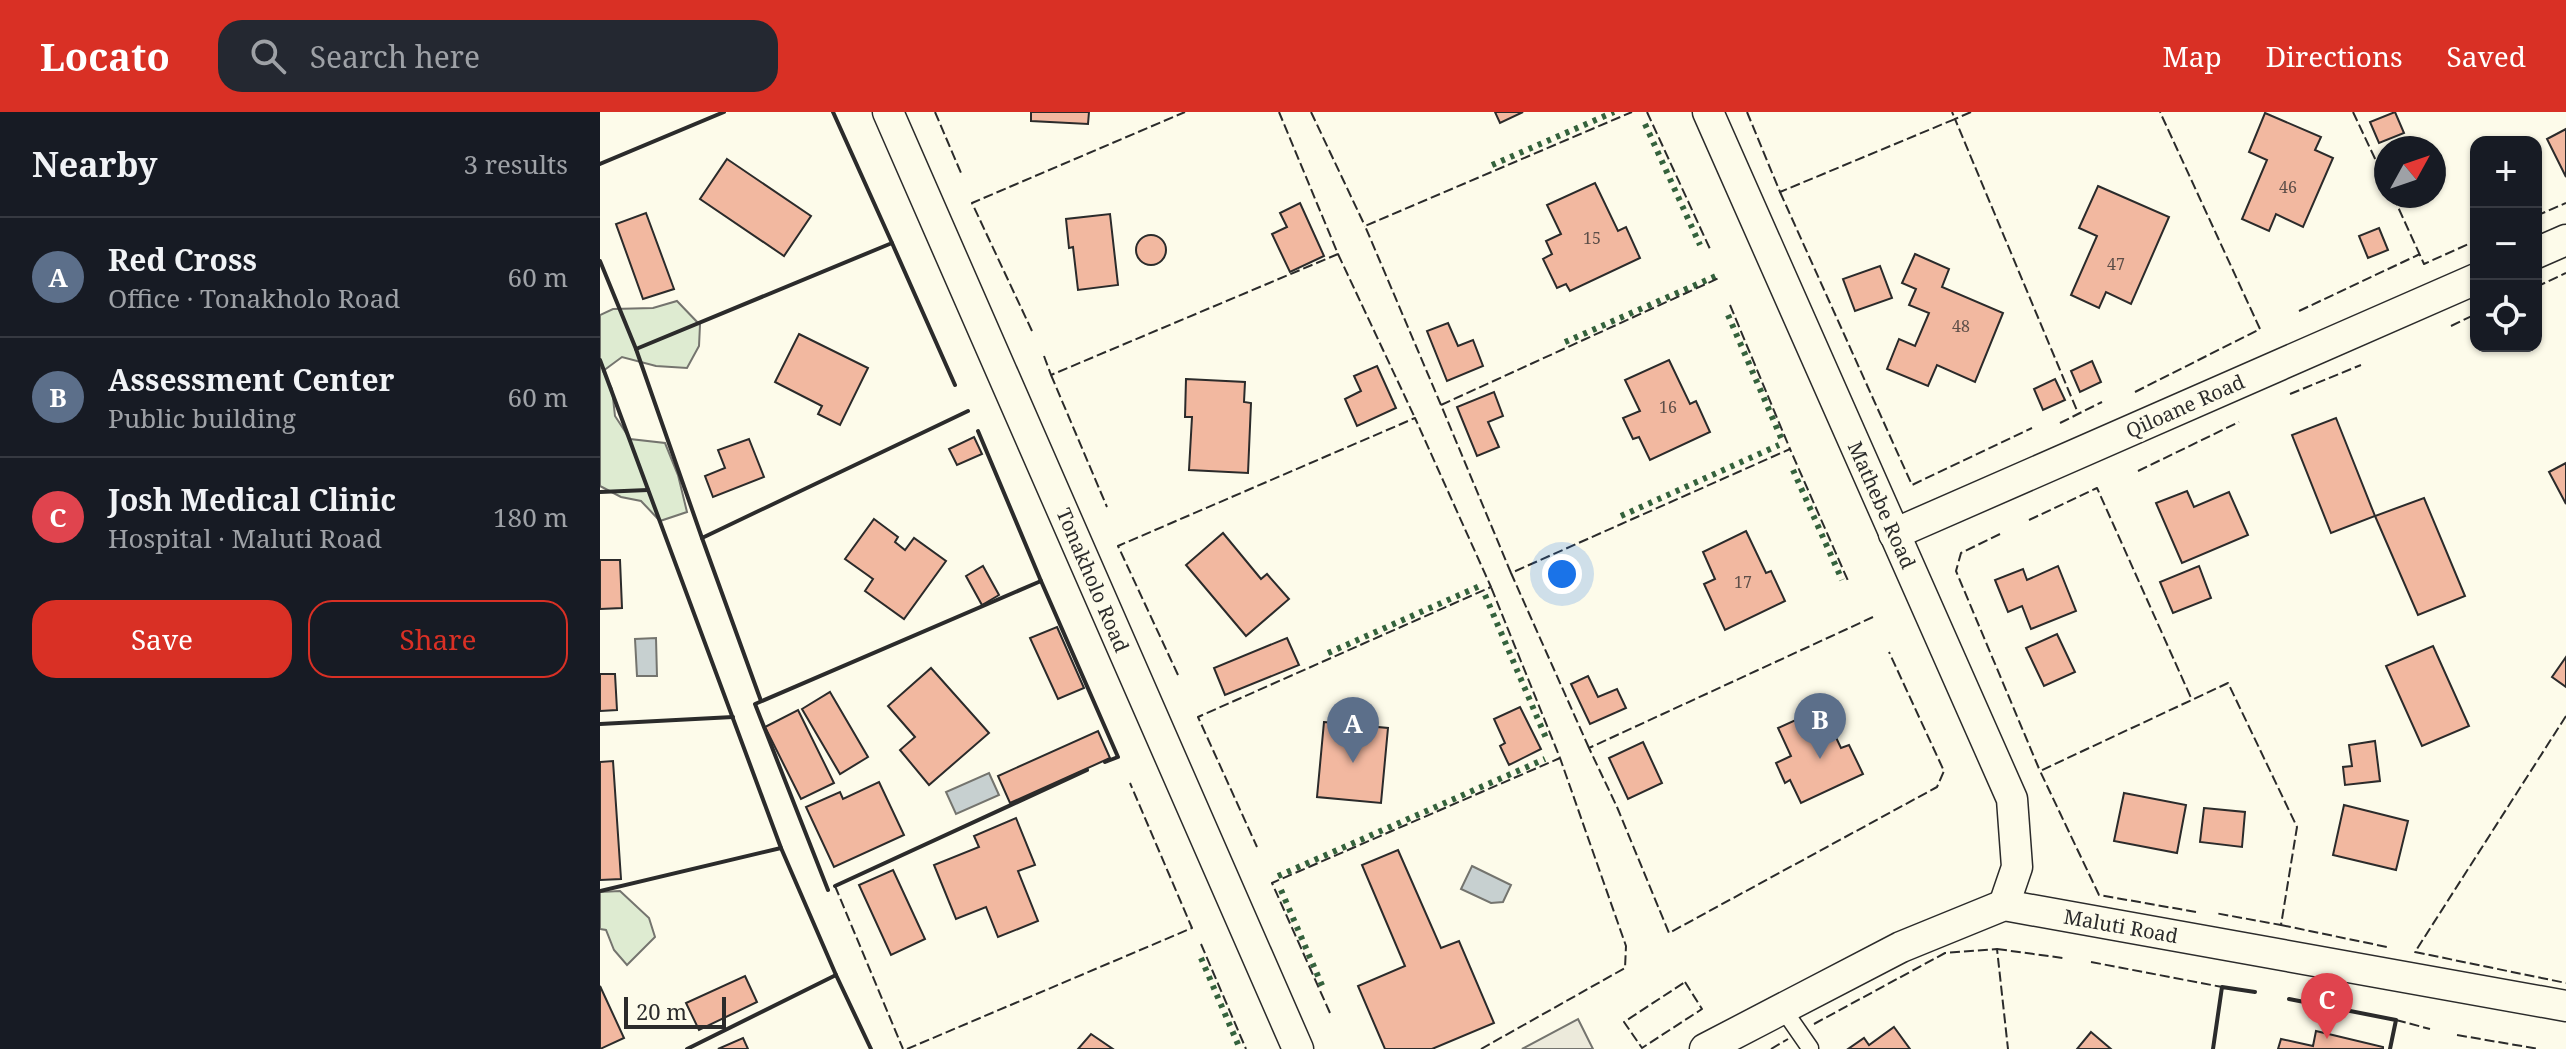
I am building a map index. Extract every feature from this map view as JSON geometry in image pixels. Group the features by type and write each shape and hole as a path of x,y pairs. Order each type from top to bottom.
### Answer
{"street":[{"name":"Tonakholo Road","path":"888,112 1298,1049"},
{"name":"Mathebe Road","path":"1708,112 2012,799 2017,867 2004,905"},
{"path":"2542,250 2566,240"},
{"name":"Qiloane Road","path":"1894,534 2474,280"},
{"path":"1705,1049 1901,947 2004,905"},
{"name":"Maluti Road","path":"2004,905 2566,1006"}],"lane":[{"path":"1783,1009 1810,1048"}],"green space":[{"path":"677,301 700,325 699,346 687,368 656,366 622,357 603,371 612,389 615,416 630,439 665,443 678,475 687,512 660,521 641,501 621,497 600,486 600,315 613,309 653,308"},
{"path":"620,891 649,918 655,937 627,965 614,950 606,930 600,929 600,892"}],"shaded area":[{"path":"656,638 657,676 637,676 635,639"},
{"path":"989,773 999,795 956,814 946,792"},
{"path":"1472,866 1511,885 1503,902 1491,903 1461,889"},
{"path":"1578,1019 1593,1049 1522,1049"}],"building":[{"path":"1031,112 1089,112 1088,124 1031,121"},
{"path":"1495,112 1523,112 1500,123"},
{"path":"2395,112 2404,133 2376,136 2370,122"},
{"path":"2265,113 2321,137 2315,150 2333,158 2303,227 2276,214 2269,231 2242,219 2267,160 2249,152"},
{"path":"2566,129 2566,177 2547,139"},
{"path":"727,159 811,216 784,256 700,199"},
{"path":"1595,183 1618,231 1626,227 1640,258 1570,291 1566,284 1557,288 1543,259 1552,254 1546,241 1561,234 1547,205"},
{"path":"2098,186 2169,217 2131,304 2106,292 2099,308 2071,295 2097,236 2079,228"},
{"path":"1300,203 1324,256 1290,272 1272,234 1287,227 1280,213"},
{"path":"646,213 674,289 643,299 616,224"},
{"path":"1110,214 1118,285 1078,290 1066,219"},
{"path":"2379,228 2388,250 2368,258 2359,236"},
{"path":"1151,235 1157,236 1165,244 1165,256 1157,264 1151,265 1145,264 1137,256 1136,250 1137,244 1145,236"},
{"path":"1915,254 1949,269 1942,287 2003,313 1975,382 1937,365 1928,386 1887,369 1899,339 1915,346 1929,313 1909,305 1916,289 1902,283"},
{"path":"1880,266 1892,298 1855,311 1843,279"},
{"path":"1448,323 1458,346 1473,340 1483,366 1447,381 1427,331"},
{"path":"799,334 868,368 840,425 818,414 822,406 775,382"},
{"path":"1669,360 1690,404 1696,401 1710,432 1650,460 1639,437 1633,439 1623,418 1640,411 1625,380"},
{"path":"2092,361 2101,382 2080,392 2071,371"},
{"path":"1377,366 1396,408 1357,426 1345,399 1361,391 1354,376"},
{"path":"1186,379 1245,382 1244,402 1251,403 1248,473 1189,470 1192,417 1185,417"},
{"path":"2055,379 2065,400 2043,410 2034,389"},
{"path":"1494,392 1503,416 1488,422 1499,447 1477,456 1457,407"},
{"path":"2336,418 2375,516 2331,533 2292,435"},
{"path":"974,437 982,454 957,465 949,449"},
{"path":"749,439 764,477 713,497 705,476 725,468 718,450"},
{"path":"2566,463 2566,504 2549,472"},
{"path":"2187,491 2194,507 2229,492 2248,535 2182,563 2156,503"},
{"path":"2424,498 2465,596 2418,615 2375,516"},
{"path":"874,519 898,537 895,542 905,550 914,538 946,561 904,619 865,591 873,579 845,559"},
{"path":"1746,531 1766,573 1771,571 1785,601 1725,630 1704,584 1715,579 1703,552"},
{"path":"1223,533 1261,579 1267,574 1289,599 1246,636 1186,565"},
{"path":"600,560 620,560 622,608 600,609"},
{"path":"983,566 999,595 982,605 966,576"},
{"path":"2058,566 2076,611 2031,629 2022,606 2008,612 1995,580 2023,569 2027,580"},
{"path":"2199,566 2211,598 2173,613 2160,582"},
{"path":"1057,627 1084,688 1058,699 1030,638"},
{"path":"2057,634 2075,672 2044,686 2026,648"},
{"path":"1287,638 1299,665 1225,695 1214,668"},
{"path":"2433,646 2469,726 2422,746 2386,666"},
{"path":"2566,657 2566,687 2552,677"},
{"path":"931,668 989,733 929,785 900,750 915,737 888,706"},
{"path":"600,674 615,674 617,710 600,711"},
{"path":"1588,676 1598,697 1617,689 1626,708 1590,724 1571,684"},
{"path":"830,692 868,757 840,774 802,709"},
{"path":"1520,707 1541,749 1509,765 1500,746 1505,743 1494,719"},
{"path":"1822,708 1841,748 1849,745 1863,774 1801,803 1790,780 1785,783 1776,763 1791,756 1778,728"},
{"path":"798,710 834,783 801,799 765,727"},
{"path":"1324,722 1388,728 1381,803 1317,797"},
{"path":"1098,731 1110,758 1010,803 998,776"},
{"path":"2375,741 2380,781 2345,785 2343,767 2352,766 2349,745"},
{"path":"1643,742 1662,783 1628,799 1609,758"},
{"path":"613,761 621,879 600,880 600,762"},
{"path":"879,782 904,835 834,867 806,807 840,792 843,799"},
{"path":"2124,793 2186,805 2177,853 2114,841"},
{"path":"2344,805 2408,821 2396,870 2333,855"},
{"path":"2204,808 2245,812 2242,847 2200,842"},
{"path":"1016,818 1035,865 1018,871 1038,921 998,937 986,907 956,919 934,865 979,847 974,836"},
{"path":"1398,850 1441,948 1459,941 1494,1023 1432,1049 1385,1049 1358,986 1405,966 1362,865"},
{"path":"893,870 925,939 891,955 859,885"},
{"path":"745,976 757,1002 699,1030 686,1003"},
{"path":"600,986 624,1038 600,1049"},
{"path":"1894,1027 1910,1049 1848,1049 1864,1038 1869,1045"},
{"path":"2316,1031 2383,1049 2278,1049 2281,1039 2313,1046"},
{"path":"2091,1032 2111,1049 2077,1049"},
{"path":"1091,1034 1113,1049 1078,1049"},
{"path":"743,1038 748,1049 718,1049"}],"hedge":[{"path":"1492,165 1614,112"},
{"path":"1645,124 1700,245"},
{"path":"1565,342 1716,276"},
{"path":"1728,315 1782,440"},
{"path":"1621,516 1779,445"},
{"path":"1793,470 1842,580"},
{"path":"1328,653 1482,585"},
{"path":"1485,595 1546,738"},
{"path":"1278,876 1545,759"},
{"path":"1281,890 1324,990"},
{"path":"1201,958 1240,1049"}],"fence":[{"path":"935,112 961,173"},
{"path":"1032,331 972,203 1185,112"},
{"path":"1044,356 1051,375 1338,254 1279,112"},
{"path":"1311,112 1365,226"},
{"path":"1441,405 1365,226 1632,112"},
{"path":"1647,112 1710,249"},
{"path":"1747,112 1780,192 1955,119 1952,112"},
{"path":"1971,112 1955,119 2078,413"},
{"path":"2135,392 2260,329 2160,112"},
{"path":"2353,112 2374,157"},
{"path":"1780,192 1912,485 2032,428"},
{"path":"2542,213 2566,203"},
{"path":"2398,208 2424,264 2470,243"},
{"path":"1338,254 1415,418"},
{"path":"2299,311 2420,254"},
{"path":"2542,284 2566,273"},
{"path":"1511,573 1441,405 1719,278"},
{"path":"1730,305 1790,449"},
{"path":"2451,326 2470,317"},
{"path":"2290,394 2361,365"},
{"path":"1051,375 1107,507"},
{"path":"2060,423 2102,402"},
{"path":"1178,675 1118,546 1415,418 1491,587 1198,717 1257,847"},
{"path":"2138,471 2239,422"},
{"path":"1589,748 1511,573 1790,449 1849,583"},
{"path":"2029,520 2097,488 2192,700"},
{"path":"2000,534 1961,553 1956,571 2040,771"},
{"path":"1481,1049 1625,968 1626,946 1560,758 1491,587"},
{"path":"1873,617 1589,748 1669,933 1937,787 1944,771 1889,652"},
{"path":"2196,912 2099,895 2040,771 2228,683 2297,827 2281,925 2215,913"},
{"path":"2566,716 2415,952 2566,983"},
{"path":"1330,1013 1272,883 1560,758"},
{"path":"907,1049 1192,928 1130,783"},
{"path":"835,886 903,1049"},
{"path":"2281,925 2387,947"},
{"path":"1201,944 1246,1049"},
{"path":"1997,949 2063,958"},
{"path":"1814,1024 1945,953 1997,949 2008,1049"},
{"path":"2091,962 2222,987"},
{"path":"1685,982 1702,1009 1642,1048 1624,1022 1685,982"},
{"path":"2396,1020 2430,1029"},
{"path":"2457,1035 2539,1049"},
{"path":"1771,1049 1788,1039"}],"wall":[{"path":"600,164 724,112"},
{"path":"600,261 636,349 892,243 833,112"},
{"path":"892,243 955,385"},
{"path":"636,349 702,538 968,411"},
{"path":"600,360 781,848"},
{"path":"978,431 1041,581"},
{"path":"600,492 648,490"},
{"path":"702,538 761,701"},
{"path":"828,890 755,704 1041,581 1118,757 1105,762"},
{"path":"600,724 733,717"},
{"path":"835,886 1087,770"},
{"path":"600,891 781,848 871,1049"},
{"path":"687,1049 836,975"},
{"path":"2213,1049 2222,987 2255,992"},
{"path":"2289,999 2396,1020 2390,1049"}],"place":[{"name":"Assessment Center","path":"1820,759"},
{"name":"Red Cross","path":"1353,763"},
{"name":"Josh Medical Clinic","path":"2327,1039"}]}
